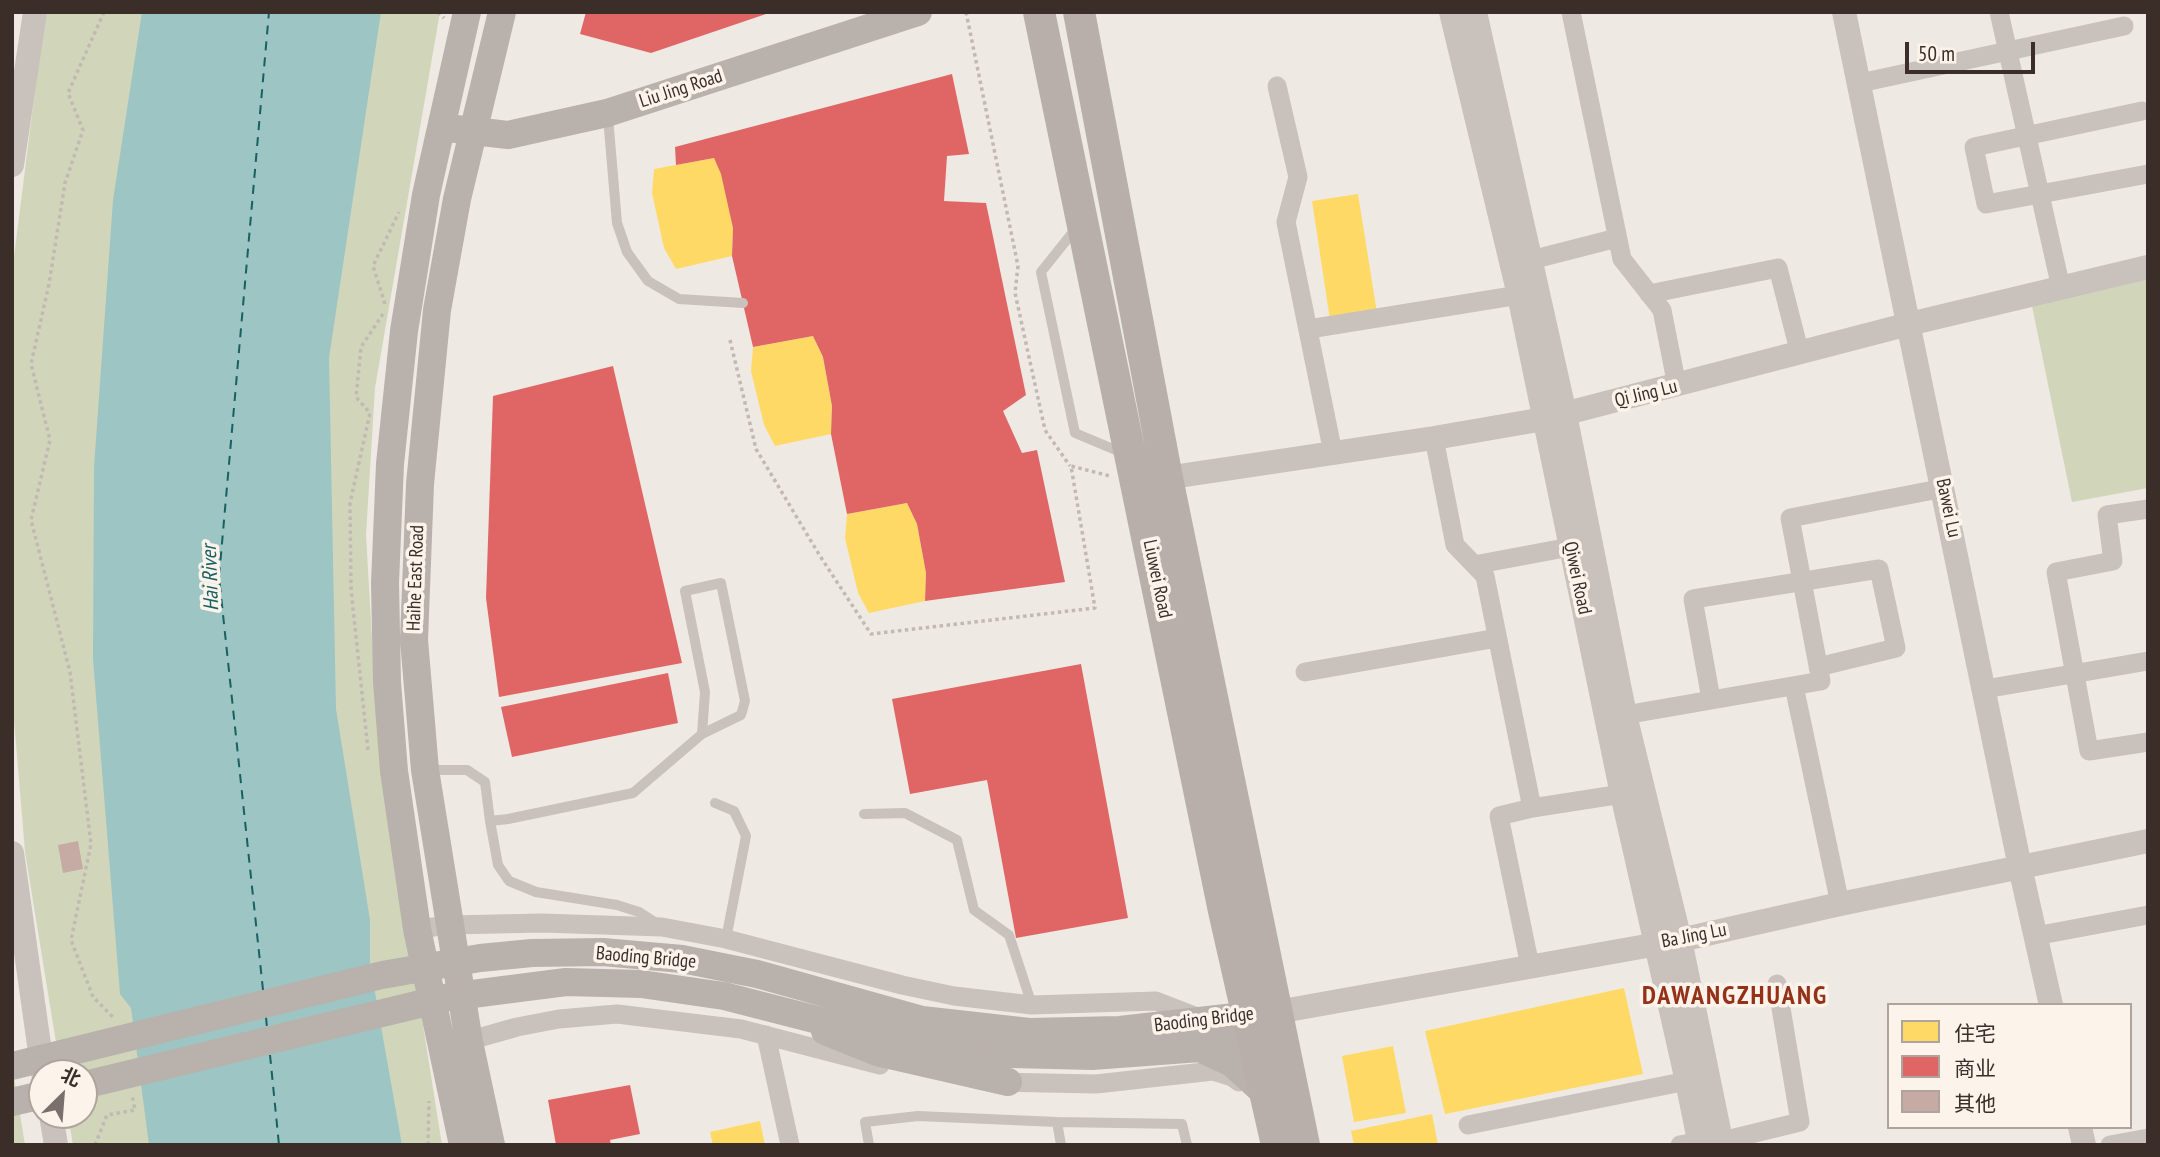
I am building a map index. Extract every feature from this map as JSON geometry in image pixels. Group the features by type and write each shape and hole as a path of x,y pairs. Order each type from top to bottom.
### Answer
{"main road":[{"name":"Haihe East Road","path":"467,12 426,195 404,331 390,464 385,583 387,682 394,771 417,929 491,1145"},
{"name":"Haihe East Road","path":"463,1145 450,925 425,770 414,640 419,484 437,310 457,199 502,12"},
{"name":"Liu Jing Road","path":"440,126 508,135 607,113 918,12"},
{"name":"Liuwei Road","path":"1040,12 1081,222 1145,472 1258,1022 1267,1095 1276,1137"},
{"name":"Liuwei Road","path":"1079,12 1145,472"},
{"name":"Baoding Bridge","path":"12,1066 382,975 480,958 532,953 603,952 695,962 757,974 922,1020 1030,1018 1120,1030 1208,1020 1258,1022"},
{"name":"Baoding Bridge","path":"98,1082 450,997 553,983 641,984 724,996 907,1042 972,1063 1200,1048 1258,1022"},
{"name":"Liuwei Road","path":"1258,1022 1304,1145"},
{"path":"1200,1048 1231,1063 1267,1095"},
{"path":"972,1063 1008,1082"}],"street":[{"path":"12,165 35,12"},
{"name":"Qiwei Road","path":"1451,12 1519,295 1555,416 1680,940 1705,1143"},
{"name":"Qiwei Road","path":"1475,12 1531,260 1555,416 1570,547 1655,944 1687,1080 1705,1143"},
{"path":"1571,12 1622,259 1662,310 1677,386"},
{"name":"Bawei Lu","path":"1844,12 2020,867 2051,1003"},
{"path":"1999,12 2061,288"},
{"path":"1860,83 2124,26"},
{"path":"1277,86 1298,177 1286,222 1333,453"},
{"path":"2142,111 1974,147 1986,204 2148,174"},
{"path":"1531,260 1617,238"},
{"name":"Qi Jing Lu","path":"1145,472 1333,453 1555,416 1909,324 2148,267"},
{"path":"1649,294 1778,268 1800,354"},
{"path":"1309,329 1519,295"},
{"path":"1434,438 1455,545 1485,576 1532,807"},
{"path":"1625,715 1821,681 1790,517 1944,488"},
{"path":"2148,509 2107,515 2113,561 2056,572 2089,751 2148,742"},
{"path":"1474,565 1570,547"},
{"path":"1711,699 1693,599 1879,569 1896,648 1818,667"},
{"path":"1305,671 1497,638"},
{"path":"1985,689 2148,661"},
{"path":"1794,685 1840,904"},
{"path":"1530,966 1499,816 1532,807 1622,794"},
{"name":"Ba Jing Lu","path":"1258,1022 1530,966 1680,940 1840,904 2148,841"},
{"path":"12,853 41,1059"},
{"path":"2035,936 2148,915"},
{"path":"417,929 450,925 542,923 662,927 726,939 954,996 1030,1018"},
{"path":"1705,1143 1800,1122 1777,985"},
{"path":"456,1045 559,1019 617,1014 741,1029 883,1066 958,1079 1096,1084 1213,1071 1232,1077 1247,1089 1276,1137"},
{"path":"765,1035 790,1145"},
{"path":"1468,1125 1687,1080"},
{"path":"2110,1145 2148,1138"}],"lane":[{"path":"607,113 617,223 627,252 648,281 679,299 743,303"},
{"path":"1081,222 1041,272 1075,433 1145,472"},
{"path":"490,821 633,793 702,734 741,715 745,701 721,583 685,591 705,692 702,734"},
{"path":"425,770 467,771 485,782 498,865 509,881 536,892 617,905 639,912 662,927"},
{"path":"715,803 734,811 746,836 726,939"},
{"path":"864,814 905,813 957,840 974,910 1009,935 1030,1018"},
{"path":"869,1145 864,1122 918,1115 1056,1122 1182,1124 1187,1145"},
{"path":"1056,1122 1061,1145"}],"path":[{"path":"104,12 68,93 83,130 65,183 49,284 31,364 50,440 31,520 71,673 91,844 71,940 93,997 117,1022"},
{"path":"730,341 756,449 820,556 872,634 1095,608 1071,466 1045,430 1015,293 1018,266 966,12"},
{"path":"1071,466 1145,472"},
{"path":"95,1145 107,1115 135,1110"}],"green space":[{"path":"45,12 440,12 375,388 366,535 378,741 442,1145 73,1145 70,1129 98,1129 98,1059 59,1059 25,852 12,696 12,272"},
{"path":"2148,279 2148,488 2072,502 2032,306"},
{"path":"12,1064 25,1145 12,1145"}],"water":[{"name":"Hai River","path":"142,12 381,12 329,358 336,709 370,920 370,964 402,1145 149,1145 131,1008 120,994 93,659 94,467 113,200"}],"building: 住宅":[{"path":"714,158 724,179 733,228 732,256 676,269 664,248 652,193 654,169"},
{"path":"1358,194 1377,313 1330,320 1312,201"},
{"path":"813,336 823,357 832,406 831,434 775,446 764,425 751,371 753,347"},
{"path":"907,503 917,524 926,573 925,601 869,613 858,593 845,538 847,514"},
{"path":"1624,988 1643,1074 1445,1114 1425,1031"},
{"path":"1393,1046 1406,1113 1354,1122 1342,1056"},
{"path":"1432,1114 1438,1145 1354,1145 1351,1131"},
{"path":"760,1121 765,1145 713,1145 710,1132"}],"building: 商业":[{"path":"586,12 769,13 651,53 580,34"},
{"path":"952,74 969,154 947,156 944,201 986,203 1026,395 1003,411 1022,453 1037,450 1065,582 925,601 926,573 917,524 907,503 847,514 831,434 832,406 823,357 813,336 753,347 732,256 733,228 721,174 714,158 676,165 675,147"},
{"path":"613,366 682,663 499,697 486,598 493,396"},
{"path":"1081,664 1128,918 1016,938 987,780 910,794 892,699"},
{"path":"668,673 678,723 512,757 501,707"},
{"path":"630,1085 640,1134 610,1140 611,1145 556,1145 548,1100"}],"building: 其他":[{"path":"78,841 83,869 63,873 58,845"}],"ferry route":[{"path":"263,990 219,577 269,12"},
{"path":"266,1017 267,1028"},
{"path":"270,1055 279,1145"}],"district":[{"name":"DAWANGZHUANG","path":"1735,997"}]}
